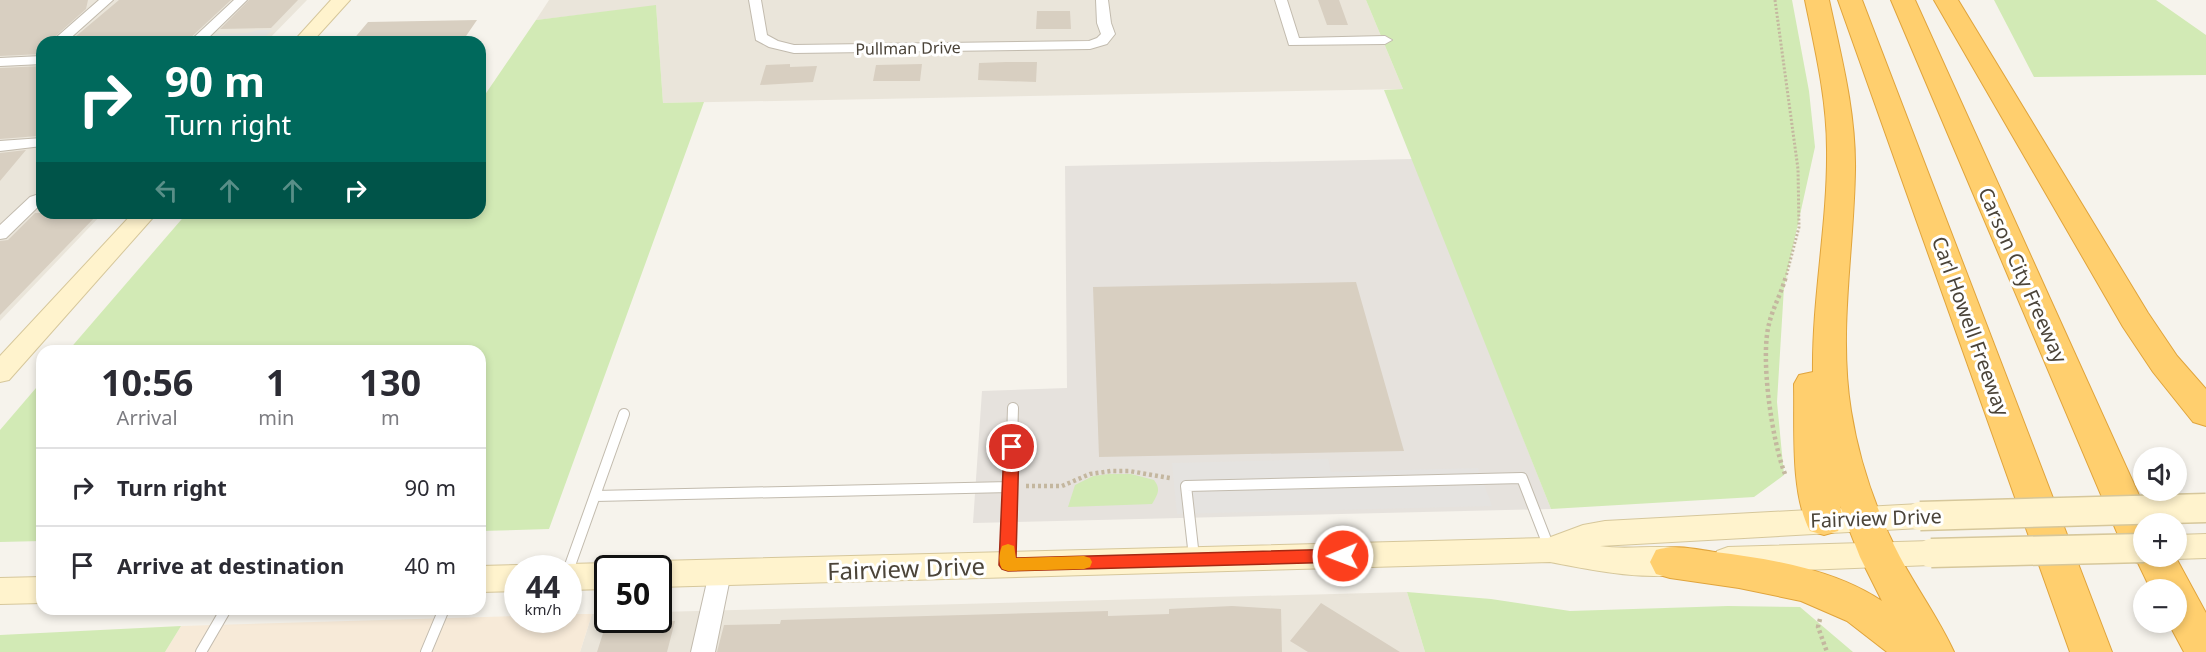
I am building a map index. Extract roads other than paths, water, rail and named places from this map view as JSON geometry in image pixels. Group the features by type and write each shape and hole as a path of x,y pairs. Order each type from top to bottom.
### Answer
{"highway":[{"path":"1817,0 1835,86 1841,142 1841,183 1831,299 1830,370 1833,410 1842,449 1864,518 1879,555 1933,652"},
{"name":"Carl Howell Freeway","path":"1850,0 2091,652"},
{"name":"Carson City Freeway","path":"1903,0 2133,523"},
{"path":"1946,0 2135,320 2165,364 2206,413"},
{"path":"1824,520 1817,493 1811,377 1818,327 1831,299"},
{"path":"2111,474 2133,515"},
{"path":"1670,562 1764,575 1821,589 1863,609 1883,622 1917,652"},
{"path":"2187,618 2206,652"},
{"path":"2181,633 2189,652"}],"main road":[{"path":"308,36 341,0"},
{"path":"0,373 141,219"},
{"name":"Fairview Drive","path":"1550,550 1583,537 1605,533 1864,518 2206,508"},
{"path":"2187,547 2206,546"},
{"name":"Fairview Drive","path":"672,574 1550,550 1610,562 1670,562 2133,548"},
{"path":"486,579 504,578"},
{"path":"0,591 36,590"}],"street":[{"path":"64,36 107,0"},
{"path":"202,36 241,0"},
{"name":"Pullman Drive","path":"755,0 761,37 770,43 790,48 1094,44 1108,34 1104,22 1102,0"},
{"path":"1281,0 1294,42 1385,40"},
{"path":"0,62 36,59"},
{"path":"0,146 36,143"},
{"path":"0,233 36,200"},
{"path":"703,652 720,573"}],"lane":[{"path":"1008,565 1013,408"},
{"path":"574,555 624,414"},
{"path":"1194,559 1186,486 1522,478 1550,550"},
{"path":"595,496 1010,487"},
{"path":"201,652 223,615"},
{"path":"426,652 441,615"}]}
